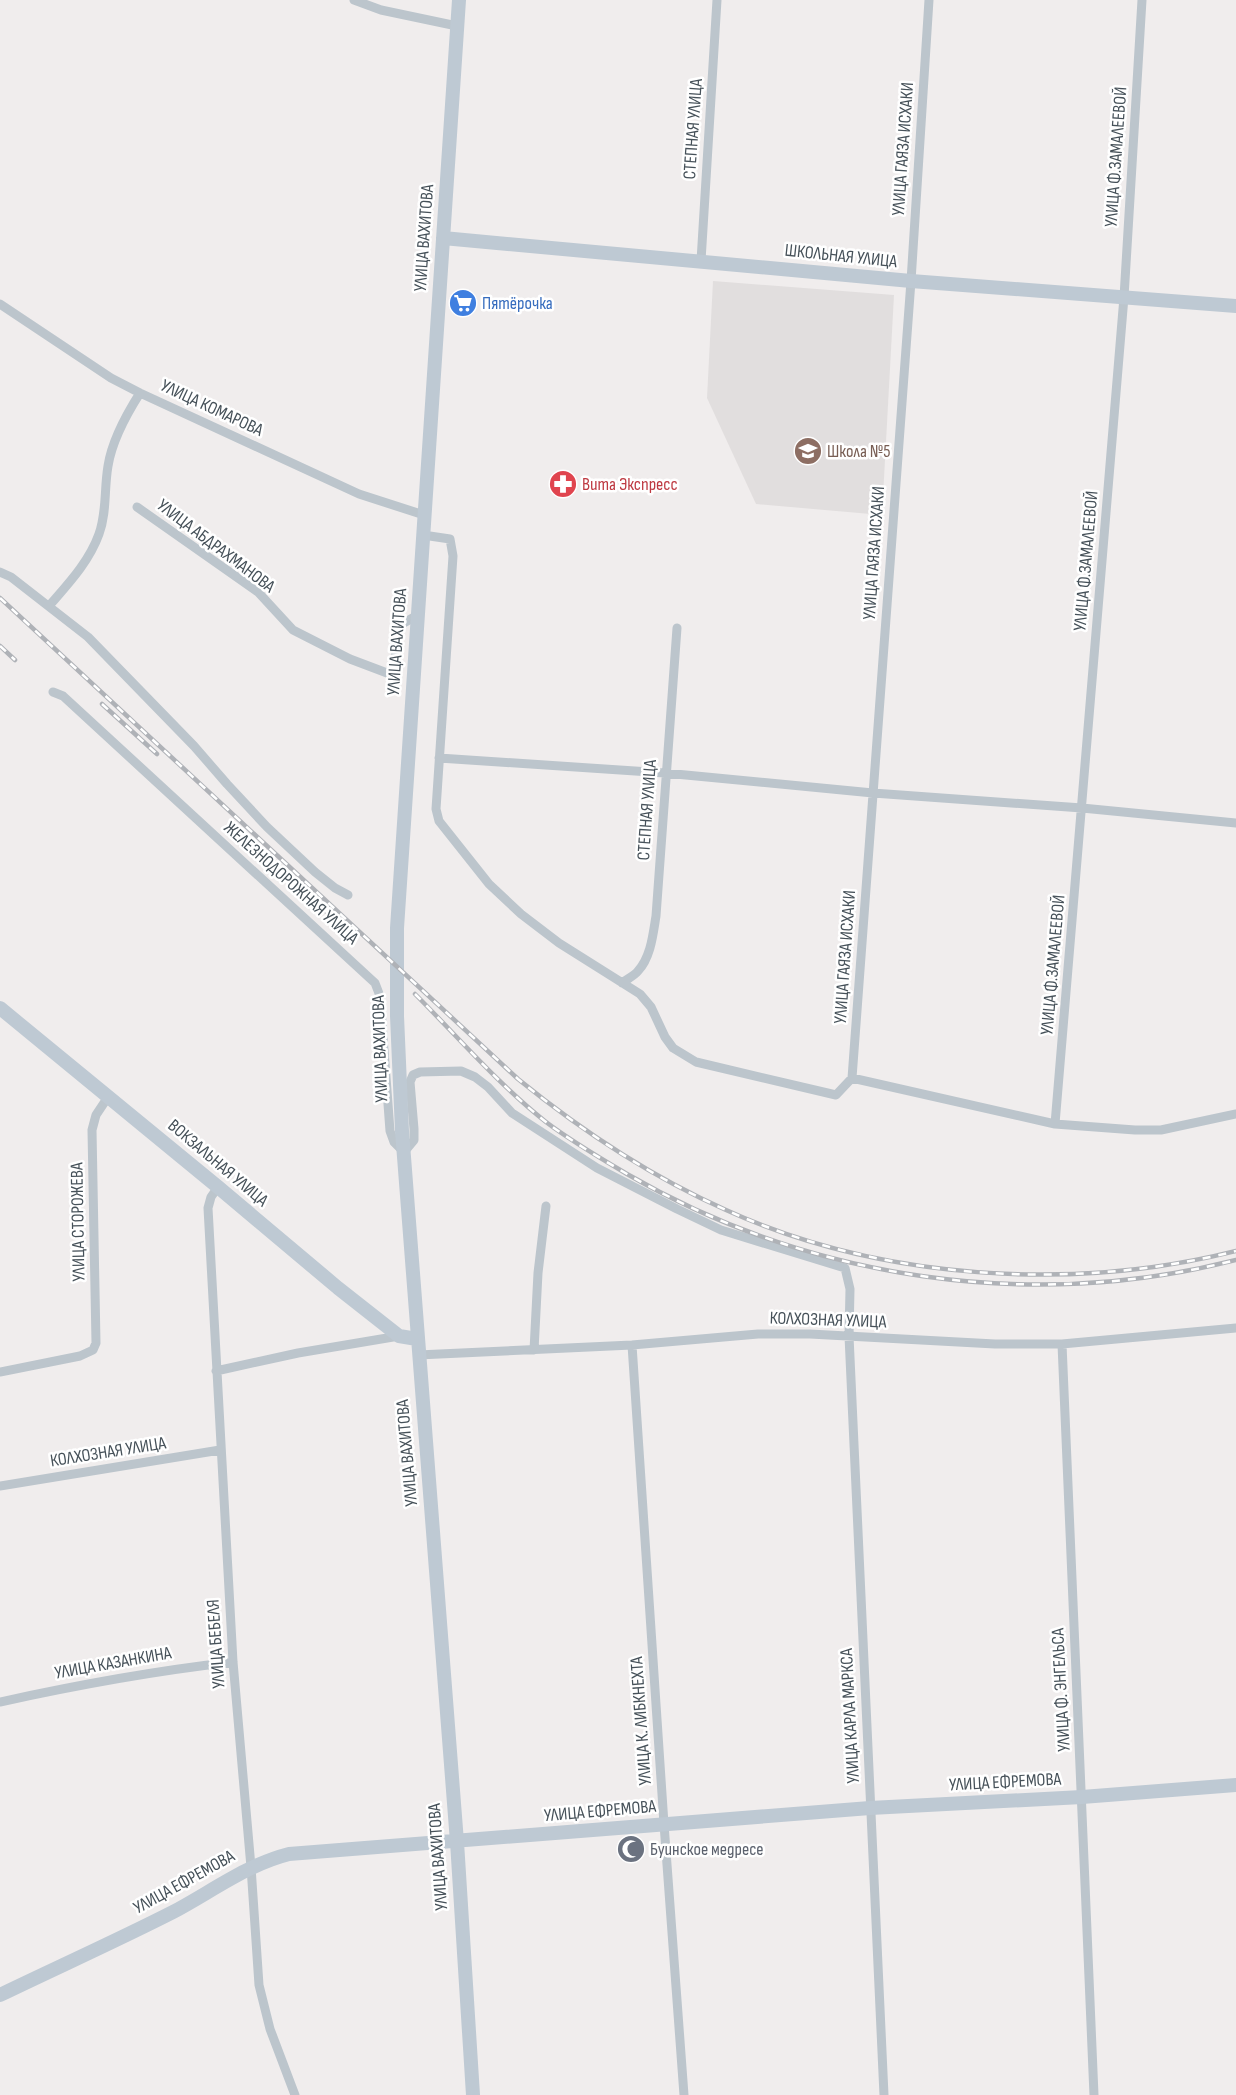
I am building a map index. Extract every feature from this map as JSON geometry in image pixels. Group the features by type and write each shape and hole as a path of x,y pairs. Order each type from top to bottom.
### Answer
{"main road":[{"name":"УЛИЦА ВАХИТОВА","path":"459,0 396,954 397,1026 404,1152 456,1842 473,2095"},
{"name":"ШКОЛЬНАЯ УЛИЦА","path":"443,238 911,281 1236,306"},
{"name":"ВОКЗАЛЬНАЯ УЛИЦА","path":"0,1008 338,1288 399,1336 417,1339"},
{"name":"УЛИЦА ЕФРЕМОВА","path":"0,1994 158,1920 251,1867 269,1859 289,1854 870,1808 1082,1797 1236,1785"}],"street":[{"path":"354,0 381,10 457,26"},
{"name":"СТЕПНАЯ УЛИЦА","path":"701,261 717,0"},
{"name":"УЛИЦА ГАЯЗА ИСХАКИ","path":"852,1078 911,281 929,0"},
{"name":"УЛИЦА Ф.ЗАМАЛЕЕВОЙ","path":"1055,1124 1124,296 1142,0"},
{"name":"УЛИЦА КОМАРОВА","path":"0,304 111,378 359,494 424,514"},
{"path":"49,606 89,557 100,533 107,495 108,465 124,418 140,392"},
{"name":"УЛИЦА АБДРАХМАНОВА","path":"137,508 258,592 293,630 377,671 395,676 396,641 400,625 418,615"},
{"path":"423,536 450,539 453,556 436,809 439,821 452,840 489,884 521,914 559,943 640,994 651,1007 665,1037 673,1048 696,1062 836,1095 852,1078 1055,1124 1135,1130 1162,1130 1236,1114"},
{"path":"0,572 11,577 88,637 194,746 267,827 315,872 335,888 348,895"},
{"name":"СТЕПНАЯ УЛИЦА","path":"622,983 638,971 646,957 652,939 656,916 677,628"},
{"name":"ЖЕЛЕЗНОДОРОЖНАЯ УЛИЦА","path":"53,692 63,696 375,983 380,996 390,1131 394,1142 404,1152"},
{"path":"439,758 665,773 873,792 1082,808 1236,823"},
{"name":"УЛИЦА КАРЛА МАРКСА","path":"404,1152 414,1140 410,1082 413,1075 420,1072 461,1071 475,1076 512,1113 597,1168 721,1230 846,1268 850,1289 849,1336 884,2095"},
{"name":"УЛИЦА СТОРОЖЕВА","path":"0,1372 80,1356 93,1350 96,1343 92,1130 96,1115 108,1097"},
{"name":"УЛИЦА БЕБЕЛЯ","path":"218,1187 211,1197 208,1208 216,1371 233,1662 251,1867 258,1985 270,2029 295,2095"},
{"path":"534,1350 538,1273 546,1206"},
{"name":"КОЛХОЗНАЯ УЛИЦА","path":"418,1356 632,1345 758,1334 849,1336 995,1344 1062,1344 1236,1328"},
{"path":"216,1371 298,1353 399,1336"},
{"name":"УЛИЦА Ф. ЭНГЕЛЬСА","path":"1062,1344 1094,2095"},
{"name":"УЛИЦА К. ЛИБКНЕХТА","path":"632,1345 684,2095"},
{"name":"КОЛХОЗНАЯ УЛИЦА","path":"0,1486 220,1450"},
{"name":"УЛИЦА КАЗАНКИНА","path":"0,1702 95,1682 181,1668 233,1662"}],"shaded area":[{"name":"Школа №5","path":"713,281 894,295 882,515 756,504 707,398"}],"railway":[{"path":"0,598 518,1079 592,1134 644,1167 698,1197 785,1234 848,1252 912,1265 978,1272 1044,1275 1109,1272 1174,1264 1236,1251"},
{"path":"0,646 15,660"},
{"path":"102,704 157,754"},
{"path":"254,844 348,932"},
{"path":"415,994 511,1092 565,1136 627,1174 697,1210 771,1239 846,1262 923,1276 1001,1284 1080,1283 1158,1276 1236,1260"}],"place":[{"name":"Пятёрочка","path":"463,303"},
{"name":"Школа №5","path":"808,451"},
{"name":"Вита Экспресс","path":"563,484"},
{"name":"Буинское медресе","path":"631,1849"}]}
